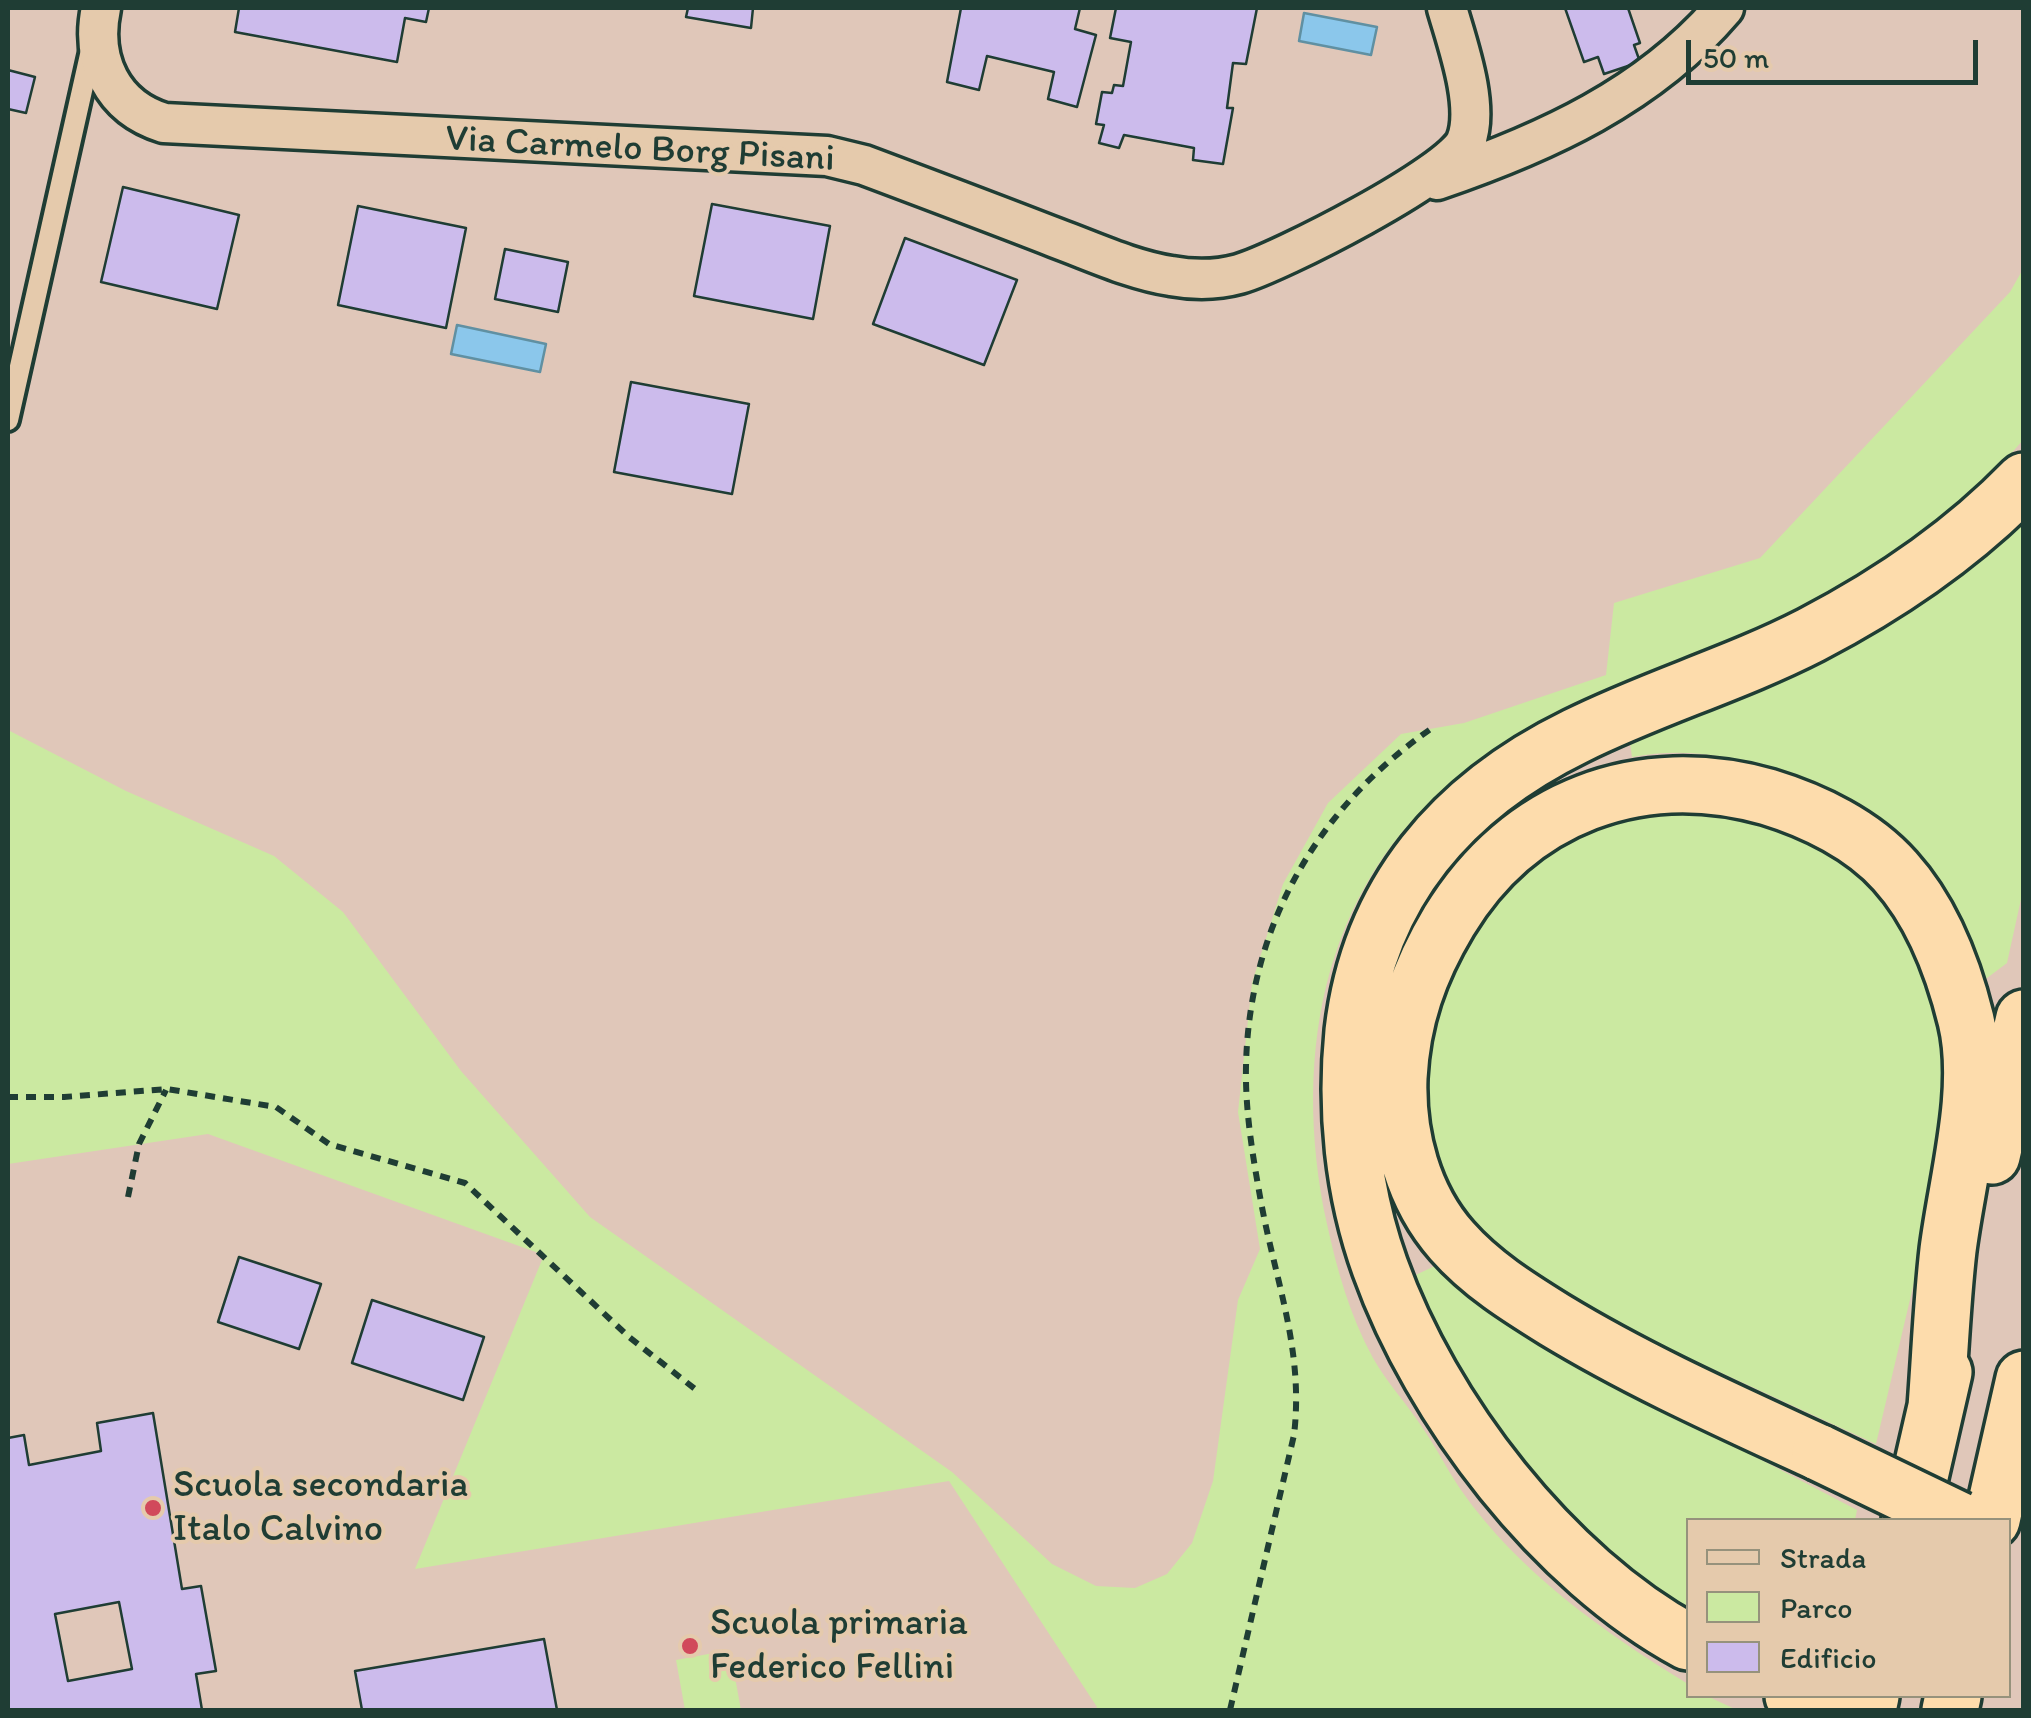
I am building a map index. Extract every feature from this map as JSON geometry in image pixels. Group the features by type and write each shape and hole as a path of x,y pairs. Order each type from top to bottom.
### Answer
{"highway":[{"path":"1686,1641 1596,1576 1534,1517 1489,1463 1412,1342 1374,1252 1356,1174 1351,1060 1364,973 1387,912 1417,862 1443,830 1500,780 1576,736 1773,652 1867,603 1944,550 1995,510 2024,481"},
{"path":"1936,1407 1948,1253 1971,1049 1965,1016 1940,940 1918,902 1893,868 1860,840 1805,810 1750,792 1698,784 1648,785 1610,792 1553,818 1506,852 1478,880 1434,946 1415,986 1402,1045 1400,1112 1418,1189 1442,1230 1478,1268 1509,1290 1634,1366 1956,1518"},
{"path":"1910,1518 2024,1018"},
{"path":"1992,1518 2024,1379"}],"street":[{"name":"Via Carmelo Borg Pisani","path":"100,14 99,52 111,85 147,118 188,126 838,158 1146,271 1188,278 1228,277 1253,270 1402,192 1452,159 1467,138 1470,116 1446,8"},
{"path":"1402,192 1512,152 1624,96 1672,62 1724,8"}],"lane":[{"path":"8,420 100,14"}],"path":[{"path":"1230,1710 1294,1435 1297,1406 1295,1350 1261,1201 1248,1101 1246,1064 1251,1009 1274,926 1318,837 1363,783 1434,726"},
{"path":"8,1097 64,1098 167,1089 276,1107 328,1144 464,1183 629,1337 695,1389"},
{"path":"128,1196 138,1144 167,1089"}],"green space":[{"path":"2023,269 2023,440 1979,489 1914,550 1875,577 1739,642 1534,730 1474,765 1423,809 1383,858 1352,912 1330,970 1318,1032 1313,1095 1327,1224 1351,1309 1379,1367 1461,1490 1536,1574 1595,1622 1686,1683 1686,1698 1711,1698 1737,1710 1095,1710 1097,1707 949,1481 415,1569 544,1255 208,1134 8,1164 8,730 126,791 274,856 343,912 461,1071 590,1217 952,1472 1052,1564 1096,1586 1135,1588 1167,1574 1192,1543 1213,1481 1238,1300 1260,1249 1238,1112 1252,983 1283,884 1328,803 1401,734 1464,723 1606,675 1614,603 1760,558 2010,292"},
{"path":"2023,504 2023,890 2007,963 1983,981 1969,936 1948,894 1919,856 1870,810 1811,781 1733,759 1683,753 1632,757 1629,736"},
{"path":"1655,798 1837,840 1937,966 1956,1104 1876,1444 1652,1341 1565,1295 1481,1239 1456,1213 1420,1124 1434,979 1547,836"},
{"path":"1439,1264 1480,1305 1536,1342 1857,1510 1855,1518 1686,1518 1686,1619 1551,1504 1453,1367 1407,1279"},
{"path":"730,1650 741,1710 685,1710 676,1660"}],"water":[{"path":"1304,13 1377,27 1371,55 1299,41"},
{"path":"457,325 546,344 540,372 451,354"}],"building":[{"path":"239,8 429,8 426,22 405,18 397,62 235,32"},
{"path":"688,8 753,8 751,28 686,17"},
{"path":"961,8 1080,8 1075,29 1096,35 1077,107 1048,99 1054,72 987,56 979,90 947,82"},
{"path":"1116,8 1257,8 1246,64 1233,63 1227,108 1233,108 1223,164 1193,160 1194,148 1124,135 1119,148 1099,143 1104,125 1096,124 1102,92 1112,93 1114,85 1123,86 1131,42 1110,38"},
{"path":"1565,8 1628,8 1640,43 1634,45 1640,62 1604,74 1598,57 1584,62"},
{"path":"8,70 35,77 26,113 8,109"},
{"path":"123,187 239,215 217,309 101,282"},
{"path":"712,204 830,226 813,319 694,296"},
{"path":"358,206 466,228 446,328 338,305"},
{"path":"905,238 1017,280 984,365 873,324"},
{"path":"505,249 568,262 558,312 495,299"},
{"path":"631,382 749,404 732,494 614,472"},
{"path":"239,1257 321,1284 299,1349 218,1322"},
{"path":"372,1300 484,1337 463,1400 352,1363"},
{"path":"153,1413 182,1589 201,1586 216,1671 196,1674 202,1710 8,1710 8,1438 24,1435 29,1465 101,1451 97,1423","holes":["119,1602 132,1669 68,1681 55,1614"]},
{"path":"544,1639 557,1710 362,1710 355,1671"}],"place":[{"name":"Scuola secondaria Italo Calvino","path":"153,1508"},
{"name":"Scuola primaria Federico Fellini","path":"690,1646"}]}
